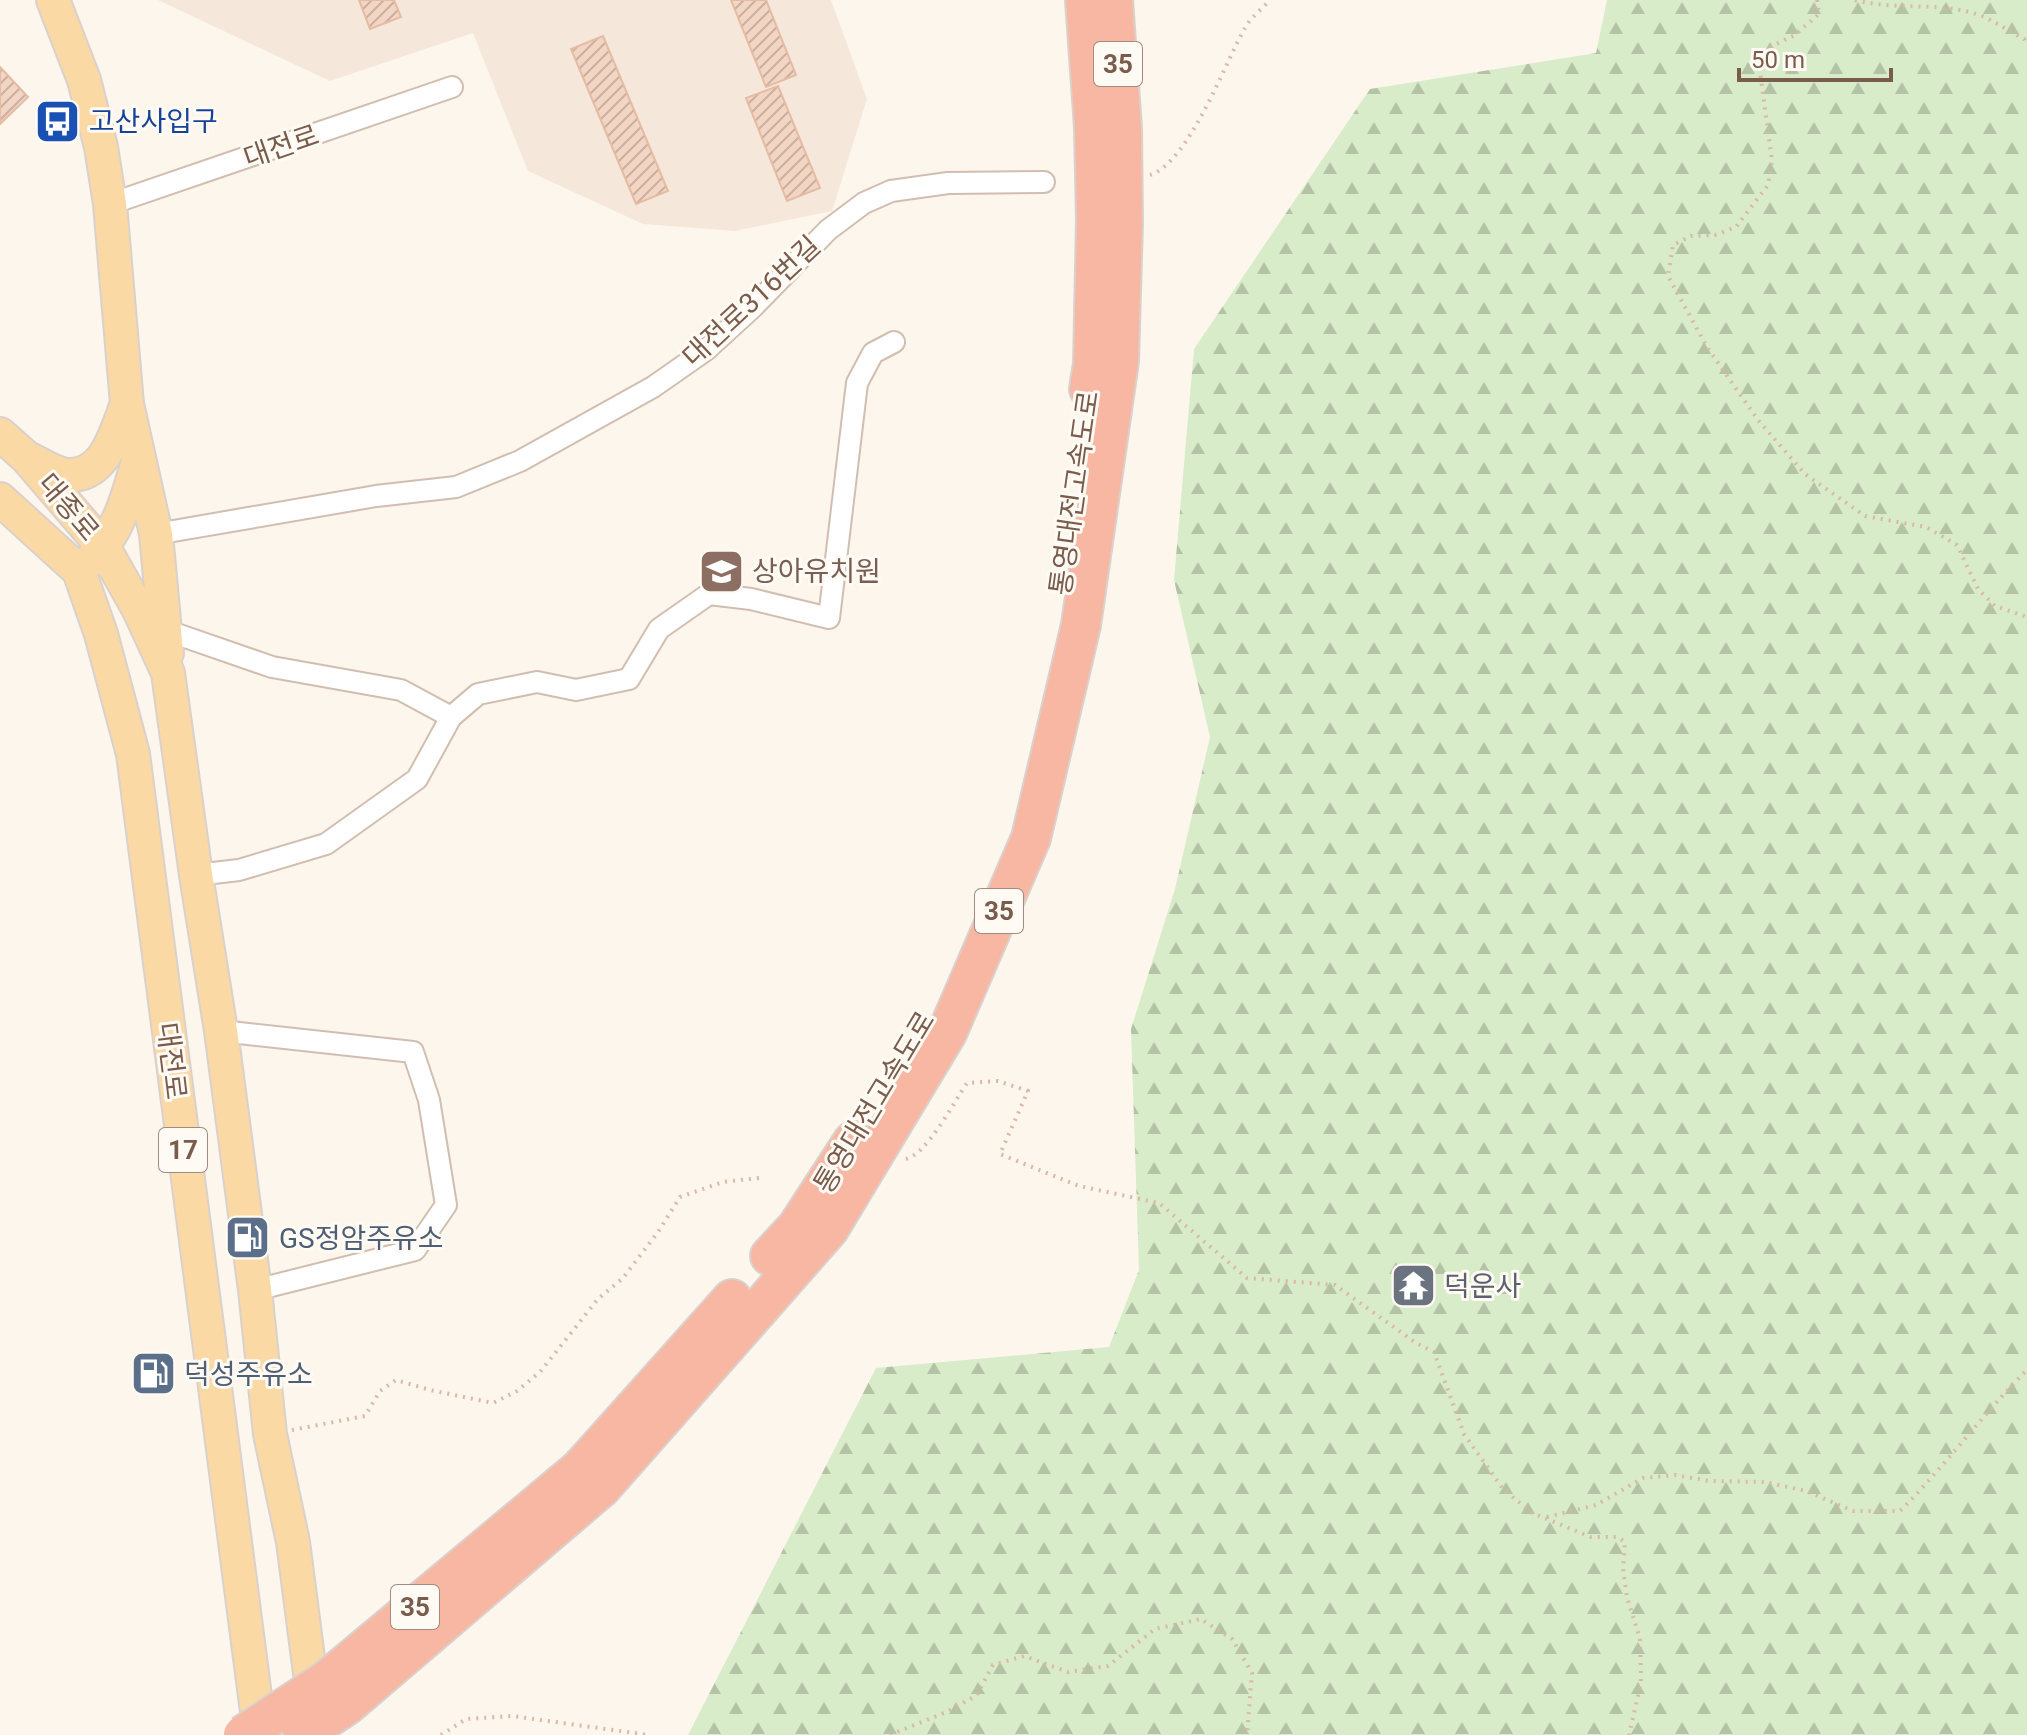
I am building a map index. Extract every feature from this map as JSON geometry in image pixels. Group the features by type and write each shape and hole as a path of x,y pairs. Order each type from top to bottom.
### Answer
{"highway":[{"name":"통영대전고속도로","path":"1085,0 1108,128"},
{"name":"통영대전고속도로","path":"302,1735 347,1705 591,1478 797,1227 920,1037 1005,841 1055,628 1110,221 1108,128 1113,0"},
{"name":"통영대전고속도로","path":"243,1735 327,1680 591,1478"}],"main road":[{"path":"53,0 84,80 101,147 110,204 127,404 156,534 168,673"},
{"path":"27,458 64,475 88,473 107,454 127,404"},
{"name":"대종로","path":"0,434 27,458 104,548"},
{"path":"79,571 104,548 126,506 139,457"},
{"name":"대종로","path":"0,499 79,571"},
{"name":"대전로","path":"104,548 139,610 168,673 221,1031 255,1290 270,1434 293,1542 318,1735"},
{"name":"대전로","path":"79,571 101,634 133,754 260,1735"}],"street":[{"name":"대전로","path":"110,204 452,87"},
{"name":"대전로316번길","path":"156,534 376,496 456,487 520,461 653,387 696,357 753,307 828,230 864,203 891,191 948,183 1044,182"},
{"path":"196,875 239,870 326,844 417,779 451,717 478,694 537,682 576,690 629,679 659,629 709,594 751,599 829,618 857,383 873,353 894,342"},
{"path":"165,630 272,667 401,690 451,717"},
{"name":"대전로","path":"221,1031 413,1052 429,1100 446,1205 415,1250 255,1290"}],"path":[{"path":"1144,177 1160,172 1193,131 1247,24 1270,0"},
{"path":"1817,0 1819,14 1795,35 1772,46 1760,72 1772,161 1768,185 1736,227 1715,235 1691,236 1673,245 1668,276 1707,347 1732,384 1758,420 1805,474 1865,516 1926,527 1957,545 1978,589 1995,606 2027,617"},
{"path":"1855,0 1881,6 1932,7 1979,15 2024,39 2027,45"},
{"path":"899,1161 912,1158 924,1147 967,1083 998,1081 1028,1091 1000,1154 1079,1186 1159,1203 1247,1278 1335,1285 1416,1343 1434,1352 1464,1434 1503,1489 1532,1513 1591,1537 1617,1537 1625,1542 1623,1569 1627,1597 1640,1639 1641,1683 1629,1735"},
{"path":"270,1434 365,1416 380,1391 396,1380 493,1403 505,1397 540,1372 598,1299 623,1278 680,1197 723,1182 759,1178"},
{"path":"1544,1518 1596,1505 1643,1478 1675,1475 1709,1481 1765,1482 1806,1491 1853,1511 1900,1511 1933,1478 1989,1408 2027,1370"},
{"path":"890,1735 976,1696 993,1665 1024,1656 1068,1672 1108,1666 1155,1629 1201,1619 1232,1639 1252,1673 1247,1735"},
{"path":"441,1735 466,1719 512,1716 649,1735"}],"shaded area":[{"path":"158,0 831,0 867,99 832,211 735,231 643,224 528,171 473,33 330,81"}],"green space":[{"path":"1607,0 2027,0 2027,1735 688,1735 876,1368 1109,1347 1139,1270 1131,1029 1175,889 1210,737 1174,580 1194,349 1370,89 1596,53"}],"building":[{"path":"359,0 394,0 401,17 370,29"},
{"path":"731,0 766,0 796,75 766,87"},
{"path":"603,36 668,191 636,204 571,49"},
{"path":"0,67 28,97 0,124"},
{"path":"778,86 820,188 787,201 746,98"}],"place":[{"name":"고산사입구","path":"58,121"},
{"name":"상아유치원","path":"721,571"},
{"name":"GS정암주유소","path":"248,1238"},
{"name":"덕운사","path":"1413,1286"},
{"name":"덕성주유소","path":"153,1374"}]}
